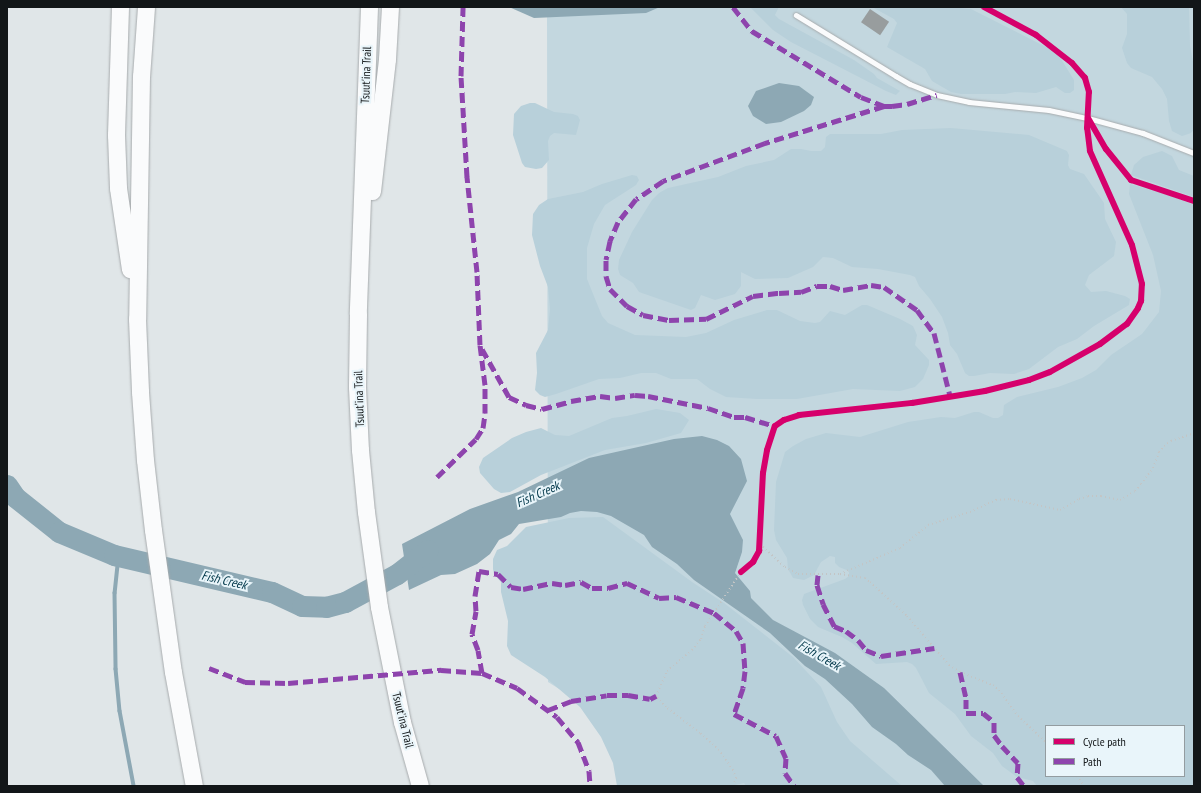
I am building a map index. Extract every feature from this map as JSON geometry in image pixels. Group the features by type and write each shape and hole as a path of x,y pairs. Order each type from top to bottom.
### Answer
{"highway":[{"path":"120,7 116,135 118,188 137,319"},
{"path":"146,7 141,76 137,319 145,453 153,530 173,672 194,786"},
{"name":"Tsuut'ina Trail","path":"369,7 358,314 357,387 360,450 372,558 390,662 402,722 420,786"},
{"path":"358,314 386,67 390,7"}],"lane":[{"path":"796,15 910,84 937,95 969,102 1042,109 1088,118 1137,131 1194,153"}],"path":[{"path":"840,574 900,548 928,525 970,512 996,500 1010,499 1060,510 1079,499 1088,496 1101,496 1120,500 1135,491 1141,484 1153,468 1159,452 1164,446 1176,439 1194,434"},
{"path":"761,537 760,548 798,574 840,574 865,578 907,616 949,665 960,672 993,685 999,690 1018,716 1045,741"},
{"path":"733,786 736,778 733,770 718,750 666,707 656,696 667,671 692,650 701,639 705,626 741,572 747,567"},
{"path":"1078,777 1084,786"}],"shaded area":[{"path":"547,7 1194,7 1194,786 622,786 601,715 548,682"},
{"path":"750,7 779,7 775,15 779,19 854,60 874,74 877,78 900,91 896,95 886,91 791,42 773,30"},
{"path":"872,7 948,7 971,9 1054,51 1061,59 1074,80 1074,90 1070,93 1065,93 1056,87 1036,93 1015,92 1005,94 961,94 951,92 932,81 925,69 887,47 897,23 894,19"},
{"path":"1121,7 1189,7 1190,46 1194,67 1194,129 1191,133 1182,136 1172,131 1169,121 1167,99 1162,89 1152,77 1131,68 1127,63 1122,48 1127,34 1127,14"},
{"path":"535,103 554,112 573,114 578,116 580,120 576,135 554,133 550,136 548,141 549,160 542,168 536,169 525,167 522,163 513,135 514,114 521,106"},
{"path":"951,128 1029,135 1067,151 1069,155 1068,165 1070,169 1084,174 1104,203 1105,219 1116,242 1114,256 1089,275 1085,285 1091,292 1106,291 1125,296 1130,299 1129,305 1094,326 1077,339 1058,347 1029,369 1014,374 990,373 969,376 965,373 957,354 950,345 948,333 942,317 919,286 915,277 910,275 878,269 852,267 833,258 823,257 813,267 788,278 755,279 741,272 741,286 735,294 715,300 701,295 695,308 691,310 639,292 633,283 620,275 618,269 619,260 632,232 652,200 659,193 668,188 718,177 746,166 774,160 791,149 821,151 825,147 826,137 830,134 881,134 902,130"},
{"path":"1162,151 1172,156 1179,170 1194,176 1194,197 1131,175 1134,165 1143,157"},
{"path":"632,175 637,176 639,180 636,185 605,205 594,224 587,248 587,279 602,316 608,323 635,335 686,337 706,333 734,320 767,310 777,310 800,321 815,323 820,322 830,311 845,315 862,305 867,305 913,326 917,335 915,345 929,360 929,365 923,379 915,387 900,391 853,389 797,399 757,399 726,397 710,389 697,379 671,379 656,373 641,373 620,378 599,379 545,397 540,395 535,390 537,373 536,353 548,330 550,309 548,287 540,266 532,235 533,214 539,205 548,199 583,192 602,184"},
{"path":"1130,184 1171,196 1194,205 1194,786 1037,786 1033,781 1017,777 1002,766 993,753 971,736 955,714 929,693 916,668 912,664 907,662 876,664 852,643 818,627 810,619 803,605 802,600 804,594 845,579 849,576 849,571 839,567 835,563 835,557 830,556 821,562 814,575 804,580 793,578 788,569 787,558 776,540 774,530 776,482 785,452 806,439 826,433 860,437 908,422 941,417 955,418 974,412 979,412 993,418 998,418 1003,415 1004,405 1017,397 1058,387 1082,378 1096,370 1111,355 1142,334 1159,312 1161,291 1153,255 1129,194"},
{"path":"656,409 680,413 689,420 681,433 646,443 605,450 541,475 510,492 501,493 494,489 480,473 479,467 483,458 512,438 526,432 541,428 555,435 569,436 612,418"},
{"path":"603,517 692,582 724,603 793,657 821,687 837,722 850,741 902,786 746,786 744,783 730,786 617,786 613,763 601,737 580,707 545,677 511,655 507,646 508,621 501,592 501,582 494,574 493,569 493,559 497,550 507,546 526,527 569,518"}],"water":[{"path":"509,7 660,7 646,13 534,18"},
{"path":"779,83 799,86 814,97 811,105 804,111 781,122 766,124 753,116 748,106 756,91"},
{"path":"702,436 717,440 729,446 741,459 747,481 730,514 743,540 742,552 735,573 750,591 751,598 773,620 835,653 884,688 984,786 945,786 931,770 908,755 896,744 872,727 852,704 825,679 805,666 770,633 694,580 677,564 652,547 644,535 611,516 597,512 581,511 570,513 561,517 519,524 511,534 499,540 490,554 477,564 455,574 441,575 409,590 402,544 470,509 518,492 589,458 674,439"}],"building":[{"path":"870,9 889,22 880,35 861,22"}],"waterway":[{"name":"Fish Creek","path":"7,485 15,497 59,532 114,555 272,592 302,606 326,607 345,602 397,574 428,550"},
{"path":"119,556 115,593 116,669 120,711 134,786"}],"marked path":[{"path":"437,477 476,439 483,428 485,413 485,385 480,345 477,272 467,177 461,76 463,7"},
{"path":"733,7 752,31 861,97 884,106 892,106 907,104 937,95"},
{"path":"884,106 765,143 663,181 636,199 618,222 610,241 606,260 606,276 610,289 627,306 643,315 669,320 706,319 753,296 801,292 817,286 830,286 843,290 871,285 884,287 917,310 934,333 950,396"},
{"path":"482,349 509,397 526,405 542,409 571,401 600,396 615,398 635,395 648,396 708,408 734,417 745,417 775,426"},
{"path":"482,673 478,650 472,634 476,611 475,596 479,571 498,574 511,587 523,589 552,583 565,585 581,582 592,588 608,588 627,583 659,598 676,597 714,613 736,631 743,643 745,671 743,688 734,714 776,736 786,758 785,773 794,786"},
{"path":"818,575 817,585 823,604 834,626 846,631 858,640 866,650 881,656 934,648"},
{"path":"209,668 245,682 288,683 441,670 482,673 517,688 557,717 578,742 589,771 590,786"},
{"path":"960,672 966,699 966,713 983,713 994,722 994,735 1018,763 1017,777 1024,786"},
{"path":"548,710 571,701 607,695 628,695 650,699 656,696"}],"cycle path":[{"path":"741,572 753,562 759,551 763,473 767,450 775,426 784,420 799,415 912,403 985,391 1029,380 1050,372 1100,344 1127,324 1138,308 1141,301 1142,284 1132,245 1090,151 1087,128 1089,92 1085,78 1072,63 1036,35 984,7"},
{"path":"1088,118 1106,149 1131,180 1194,201"}]}
